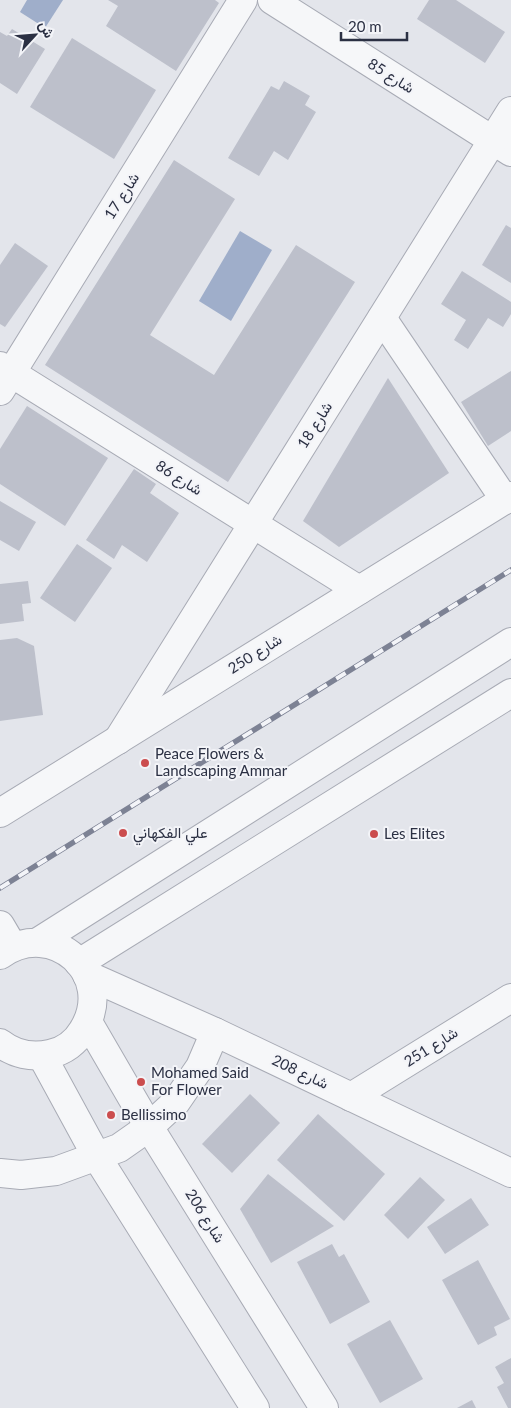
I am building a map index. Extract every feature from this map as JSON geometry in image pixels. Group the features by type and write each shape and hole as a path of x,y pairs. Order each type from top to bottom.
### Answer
{"street":[{"name":"شارع 17","path":"4,377 243,0"},
{"name":"شارع 85","path":"272,0 502,146"},
{"name":"شارع 18","path":"118,740 382,318 502,146 511,111"},
{"path":"382,318 508,498"},
{"name":"شارع 86","path":"4,377 253,524 359,590"},
{"name":"شارع 250","path":"0,813 508,498"},
{"path":"13,942 511,642"},
{"path":"0,1043 17,1053 30,1056 42,1056 57,1052 70,1045 80,1035 88,1022 92,1007 92,990 83,969 511,693"},
{"name":"شارع 208","path":"13,942 48,944 65,950 83,969 503,1169"},
{"name":"شارع 251","path":"351,1097 511,998"},
{"name":"شارع 206","path":"88,1022 149,1127 324,1408"},
{"path":"0,1173 21,1175 56,1171 119,1148 149,1127 176,1102 200,1068 215,1032"},
{"path":"42,1056 97,1157 255,1408"},
{"path":"503,1169 511,1191"}],"water":[{"path":"27,0 63,0 45,28 20,12"},
{"path":"240,231 272,250 231,321 199,301"}],"building":[{"path":"108,0 215,0 219,3 176,71 106,26 118,6"},
{"path":"429,0 456,0 505,32 485,63 417,19"},
{"path":"12,29 45,49 17,94 0,83 0,32 7,36"},
{"path":"72,38 156,90 114,159 30,107"},
{"path":"284,81 310,96 305,105 316,112 288,160 274,151 259,176 228,158 271,86 279,90"},
{"path":"174,160 235,199 150,335 214,375 296,245 355,282 228,482 45,365"},
{"path":"506,225 511,228 511,283 482,265"},
{"path":"15,243 48,266 5,327 0,324 0,265"},
{"path":"462,271 511,302 511,314 503,327 488,318 468,349 454,340 466,320 441,304"},
{"path":"511,371 511,431 488,446 461,402"},
{"path":"388,378 449,473 339,547 303,521"},
{"path":"27,406 108,458 65,526 0,484 0,449"},
{"path":"134,469 156,484 150,493 179,513 147,562 122,545 114,559 86,540"},
{"path":"0,501 36,522 19,551 0,540"},
{"path":"77,544 112,568 75,622 40,598"},
{"path":"28,581 31,603 22,604 24,621 0,624 0,584"},
{"path":"17,638 34,646 43,715 0,721 0,640"},
{"path":"250,1094 280,1123 232,1173 202,1144"},
{"path":"318,1114 385,1174 344,1221 277,1160"},
{"path":"268,1174 334,1226 271,1263 240,1209"},
{"path":"420,1177 445,1200 408,1239 384,1215"},
{"path":"471,1198 489,1225 445,1254 427,1227"},
{"path":"332,1244 339,1257 344,1254 370,1302 330,1324 297,1262"},
{"path":"478,1260 510,1319 494,1327 497,1335 478,1345 442,1280"},
{"path":"390,1320 423,1379 380,1403 347,1344"},
{"path":"511,1358 511,1408 508,1408 497,1387 504,1383 495,1367"},
{"path":"472,1400 476,1408 457,1408"}],"railway":[{"path":"0,888 511,570"}],"place":[{"name":"Peace Flowers & Landscaping Ammar","path":"145,763"},
{"name":"علي الفكهاني","path":"123,833"},
{"name":"Les Elites","path":"374,834"},
{"name":"Mohamed Said For Flower","path":"141,1082"},
{"name":"Bellissimo","path":"111,1115"}]}
